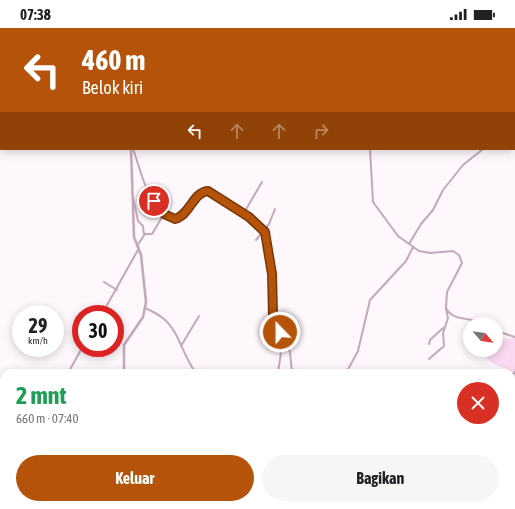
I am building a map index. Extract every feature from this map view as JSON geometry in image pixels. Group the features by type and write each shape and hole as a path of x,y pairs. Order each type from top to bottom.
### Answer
{"street":[{"path":"124,369 124,345 140,322 145,308 144,274 138,247 134,237 132,150"},
{"path":"132,150 149,194 164,214 175,219 182,217 196,198 206,190 244,213 263,230 267,240 272,269 273,315 290,352 292,369"},
{"path":"370,150 373,202 398,236 413,247 424,252 456,252 461,258 459,269 446,292 446,309 448,318 444,328 444,346 429,360"},
{"path":"409,244 421,224 432,210 443,190 463,165 482,150"},
{"path":"244,213 262,182"},
{"path":"107,305 144,235 142,232 143,226 138,221 136,203 132,196"},
{"path":"256,240 272,220 275,209"},
{"path":"144,235 152,234 164,214"},
{"path":"348,369 358,351 370,300 406,262 413,247"},
{"path":"104,282 116,290"},
{"path":"145,308 166,320 181,346 188,363 193,369"},
{"path":"446,309 455,316 463,318"},
{"path":"181,346 199,316"},
{"path":"429,344 430,340 439,330 444,328"},
{"path":"503,333 515,337"},
{"path":"279,369 283,338"},
{"path":"70,369 77,357"}],"shaded area":[{"path":"515,336 515,369 507,369 493,363 487,358 503,357 503,338 513,338"}],"route":[{"path":"154,201 160,211 175,219 182,217 196,198 206,190 219,196 260,226 265,232 267,240 272,274 271,283 273,315 280,332"}]}
